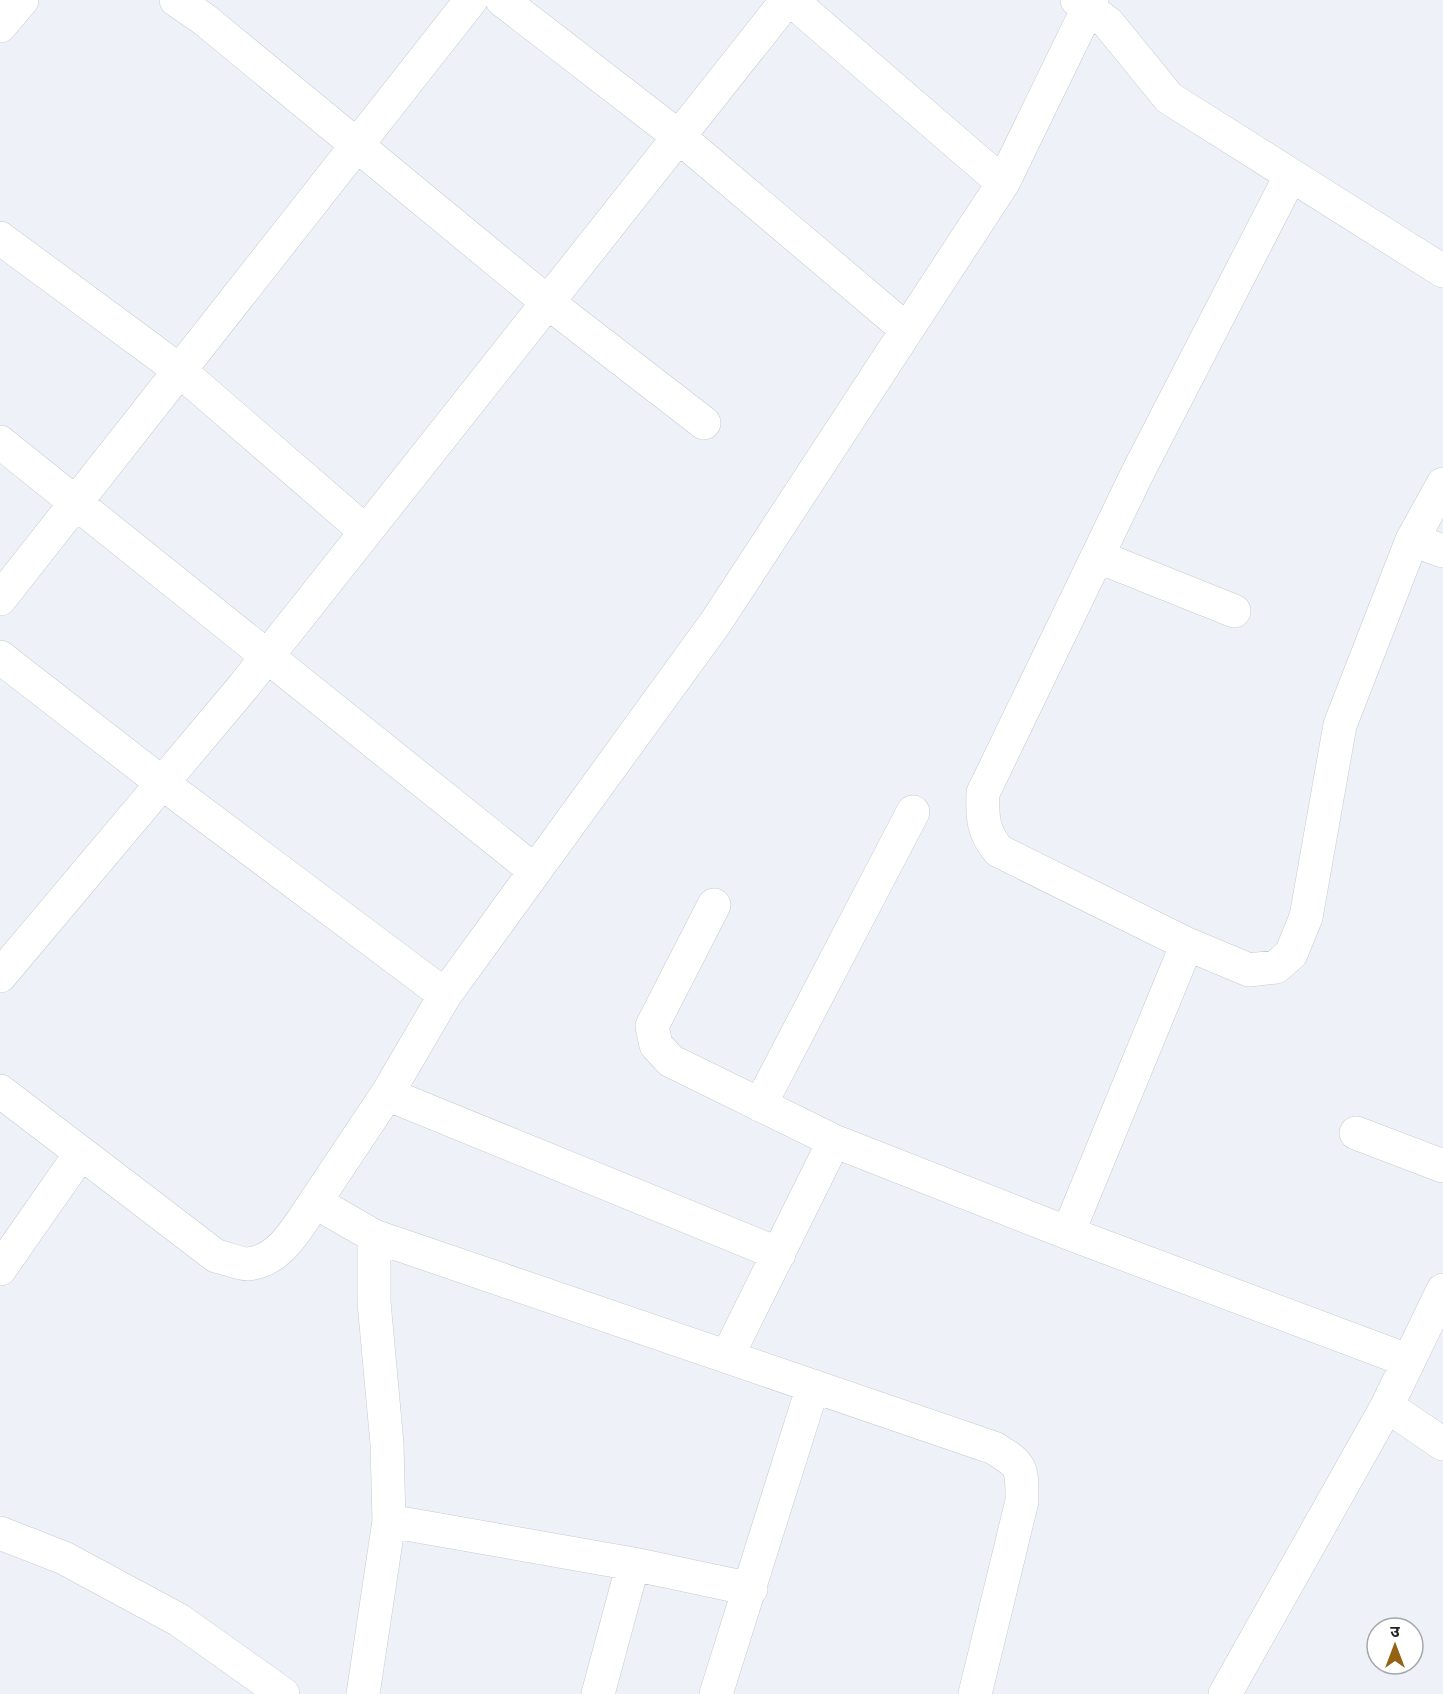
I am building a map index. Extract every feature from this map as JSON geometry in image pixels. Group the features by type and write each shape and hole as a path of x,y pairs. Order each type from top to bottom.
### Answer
{"street":[{"path":"0,26 22,0"},
{"path":"176,0 205,20 546,301 704,423"},
{"path":"0,599 471,0"},
{"path":"502,0 678,136 907,330"},
{"path":"0,976 266,657 546,301 789,0 1003,183"},
{"path":"0,1091 216,1256 247,1264 268,1258 282,1247 387,1094 445,995 716,622 1003,183 1085,3 1108,23 1170,98 1443,271"},
{"path":"1292,175 1138,472 1099,558 983,793 982,818 987,838 999,851 1187,944 1249,970 1276,967 1292,954 1306,917 1340,725 1412,540 1443,484"},
{"path":"0,238 179,370 365,531"},
{"path":"0,442 535,871"},
{"path":"1412,540 1443,551"},
{"path":"1099,558 1234,611"},
{"path":"0,657 162,783 445,995"},
{"path":"760,1105 913,812"},
{"path":"714,905 652,1026 656,1045 671,1062 834,1142 1409,1361"},
{"path":"1068,1233 1187,944"},
{"path":"387,1094 779,1254"},
{"path":"1356,1134 1443,1166"},
{"path":"728,1355 834,1142"},
{"path":"0,1269 81,1153"},
{"path":"315,1202 375,1236 994,1448 1016,1462 1022,1474 1022,1501 975,1694"},
{"path":"363,1694 389,1521 385,1422 375,1302 375,1236"},
{"path":"1225,1694 1387,1406 1443,1290"},
{"path":"716,1694 751,1589 813,1386"},
{"path":"1387,1406 1443,1444"},
{"path":"389,1521 633,1564 751,1589"},
{"path":"0,1533 64,1558 178,1620 283,1694"},
{"path":"598,1694 633,1564"}]}
